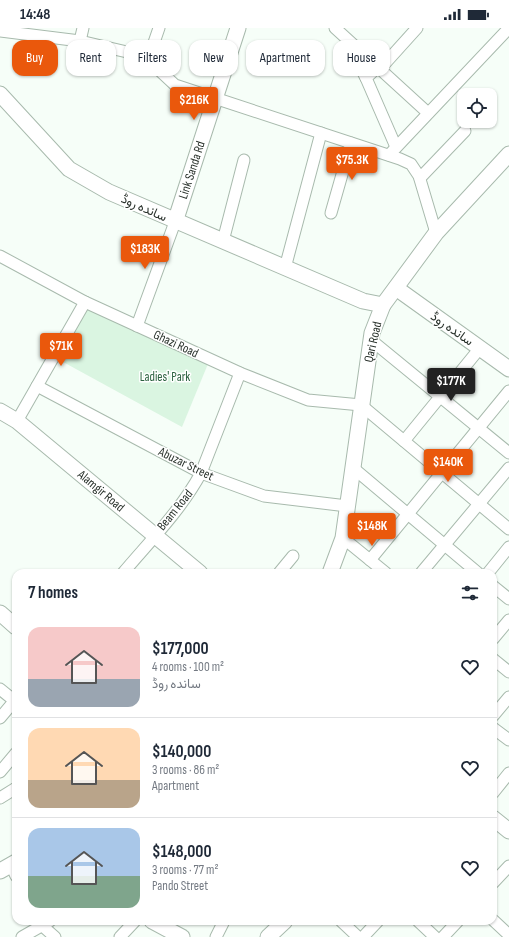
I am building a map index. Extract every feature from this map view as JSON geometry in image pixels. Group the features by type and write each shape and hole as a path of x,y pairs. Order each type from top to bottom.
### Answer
{"main road":[{"name":"Link Sanda Rd","path":"175,222 238,28"},
{"name":"ساندہ روڈ","path":"0,94 70,169 109,192 175,222 363,301 383,305"},
{"name":"Qari Road","path":"331,569 343,538 371,340 383,305 436,233 509,154"},
{"name":"ساندہ روڈ","path":"396,288 509,368"},
{"name":"Alamgir Road","path":"0,411 17,420 195,569"},
{"path":"0,613 12,624"},
{"path":"497,821 509,831"},
{"path":"162,925 182,937"},
{"path":"268,937 281,925"}],"street":[{"path":"80,40 83,28"},
{"path":"155,40 159,28"},
{"path":"336,28 349,40"},
{"path":"390,56 416,28"},
{"path":"392,151 509,28"},
{"path":"0,31 72,40"},
{"path":"346,37 366,78 392,151"},
{"path":"165,76 175,85 215,100 351,143 392,151 411,164 420,178 436,233"},
{"path":"388,76 428,113"},
{"path":"420,178 465,131"},
{"path":"285,268 320,133"},
{"path":"331,213 351,143"},
{"path":"223,241 244,160"},
{"path":"137,326 175,222"},
{"name":"Ghazi Road","path":"0,256 86,302 240,373 308,400 361,405"},
{"path":"17,420 86,302"},
{"path":"371,340 509,453"},
{"path":"404,440 480,348"},
{"name":"Beam Road","path":"126,569 178,508 201,473 240,373"},
{"name":"Abuzar Street","path":"37,386 201,473 264,496 347,506"},
{"path":"370,560 509,391"},
{"path":"361,405 509,529"},
{"path":"352,467 473,569"},
{"path":"424,569 509,468"},
{"path":"343,538 381,569"},
{"path":"491,569 509,547"},
{"path":"282,569 293,556"},
{"path":"497,589 509,599"},
{"path":"497,634 509,620"},
{"path":"497,662 509,672"},
{"path":"0,689 12,699"},
{"path":"497,711 509,697"},
{"path":"0,718 12,704"},
{"path":"497,731 509,740"},
{"path":"0,772 12,758"},
{"path":"497,788 509,773"},
{"path":"0,798 12,790"},
{"path":"497,879 509,866"},
{"path":"497,924 505,932"},
{"path":"22,937 40,925"},
{"path":"46,925 55,937"},
{"path":"120,937 131,925"},
{"path":"216,937 222,925"},
{"path":"344,925 358,937"},
{"path":"363,937 374,925"},
{"path":"422,925 435,937"},
{"path":"443,937 454,925"}],"green space":[{"name":"Ladies' Park","path":"85,302 210,359 182,427 54,357"}]}
